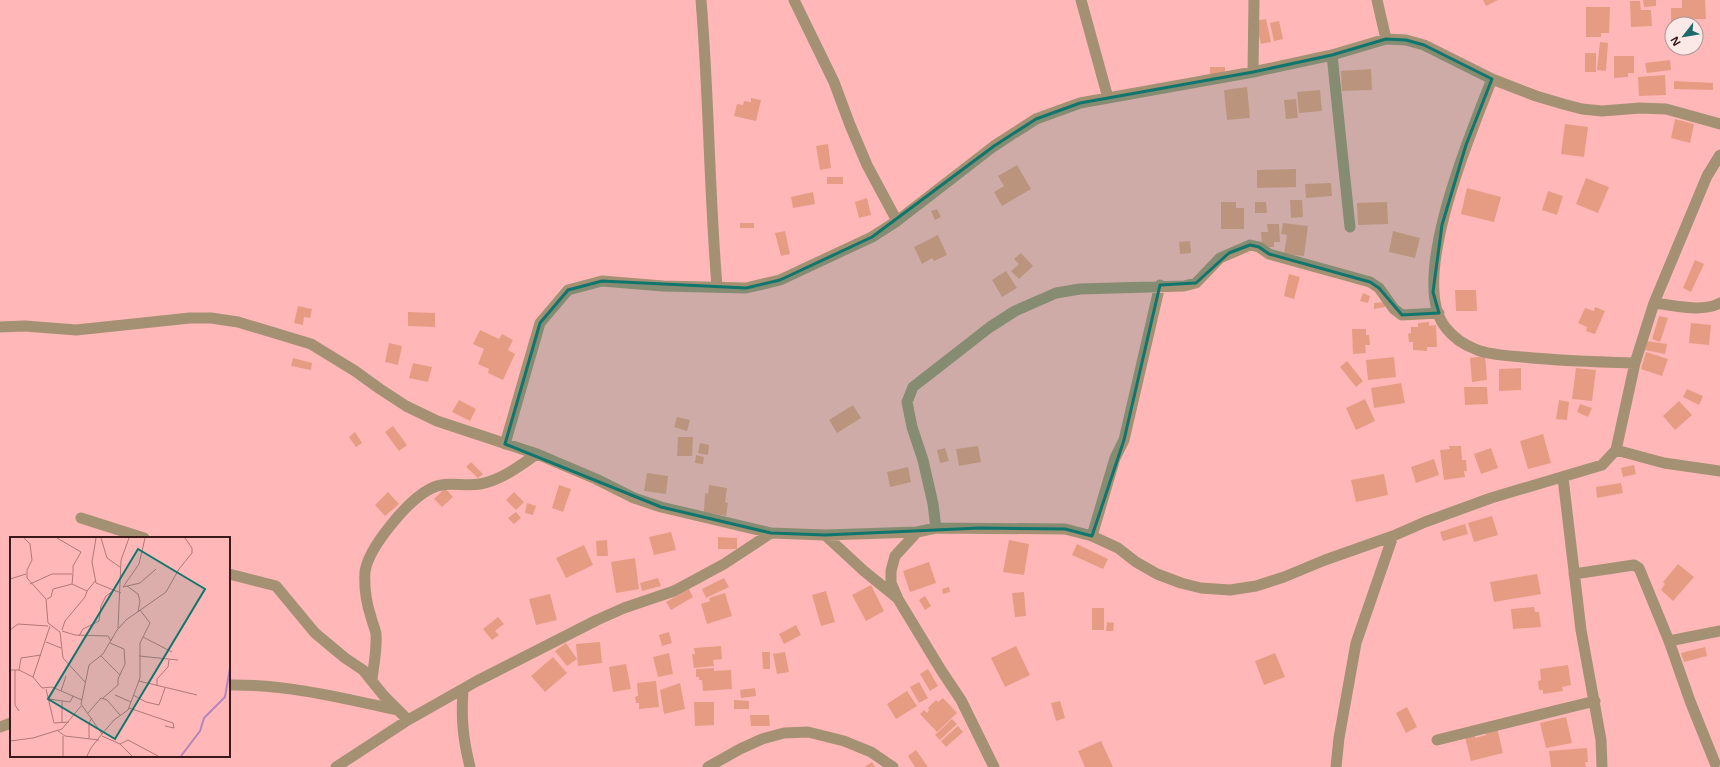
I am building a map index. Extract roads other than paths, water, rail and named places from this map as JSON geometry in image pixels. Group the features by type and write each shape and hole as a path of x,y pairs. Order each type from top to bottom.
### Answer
{"street":[{"path":"701,0 717,286"},
{"path":"794,0 834,82 850,125 867,164 897,221"},
{"path":"1080,0 1108,98"},
{"path":"1253,72 1254,0"},
{"path":"1377,0 1386,39"},
{"path":"505,444 540,323 568,290 602,281 663,286 717,286 746,288 780,280 872,237 897,221 994,146 1036,120 1080,103 1253,72 1332,55 1386,39 1406,40 1424,45 1492,79 1536,96 1582,109 1602,111 1640,108 1666,109 1720,124"},
{"path":"1332,55 1350,227"},
{"path":"1492,79 1466,145 1453,184 1442,225 1435,262 1433,292 1445,328 1456,338 1476,350 1510,356 1564,361 1635,363"},
{"path":"0,327 25,326 76,330 183,319 211,318 238,322 311,344 355,371 406,406 437,421 536,454 596,479 634,498 647,502 770,533 825,535 917,532 936,528 1065,529 1092,536 1118,548 1136,562 1157,574 1201,588 1230,590 1256,586 1284,577 1325,560 1393,536 1425,522 1491,498 1563,478 1602,465 1616,450 1635,363 1654,303 1707,176 1720,155"},
{"path":"936,528 933,504 923,460 912,427 907,402 913,386 990,327 1035,302 1056,293 1080,288 1160,285 1184,286 1196,282 1220,258 1250,245 1259,247 1269,254 1370,282 1379,288 1394,309 1402,315 1439,313"},
{"path":"1092,536 1115,458 1124,440 1160,285"},
{"path":"1654,303 1696,308 1720,303"},
{"path":"1616,450 1664,463 1720,471"},
{"path":"372,679 376,649 376,633 365,597 366,571 369,557 380,541 405,511 430,489 445,484 480,484 497,479 512,471 536,454"},
{"path":"1563,478 1574,574 1601,740 1602,767"},
{"path":"82,518 141,537"},
{"path":"917,532 895,556 891,571 891,583 898,599 961,700 994,767"},
{"path":"336,767 408,720 477,681 597,620 624,608 674,591 724,564 770,533"},
{"path":"825,535 864,571 898,599"},
{"path":"1336,767 1356,643 1393,536"},
{"path":"1574,574 1634,565 1638,568 1669,641 1690,701 1716,762"},
{"path":"230,574 276,586 326,643 363,670 397,710 408,720"},
{"path":"1669,641 1720,631"},
{"path":"230,685 246,685 303,691 397,710"},
{"path":"463,690 461,718 464,741 471,765"},
{"path":"1437,740 1595,701"},
{"path":"0,727 10,723"},
{"path":"708,767 740,749 762,739 784,733 808,732 844,741 871,752 893,767"}]}
